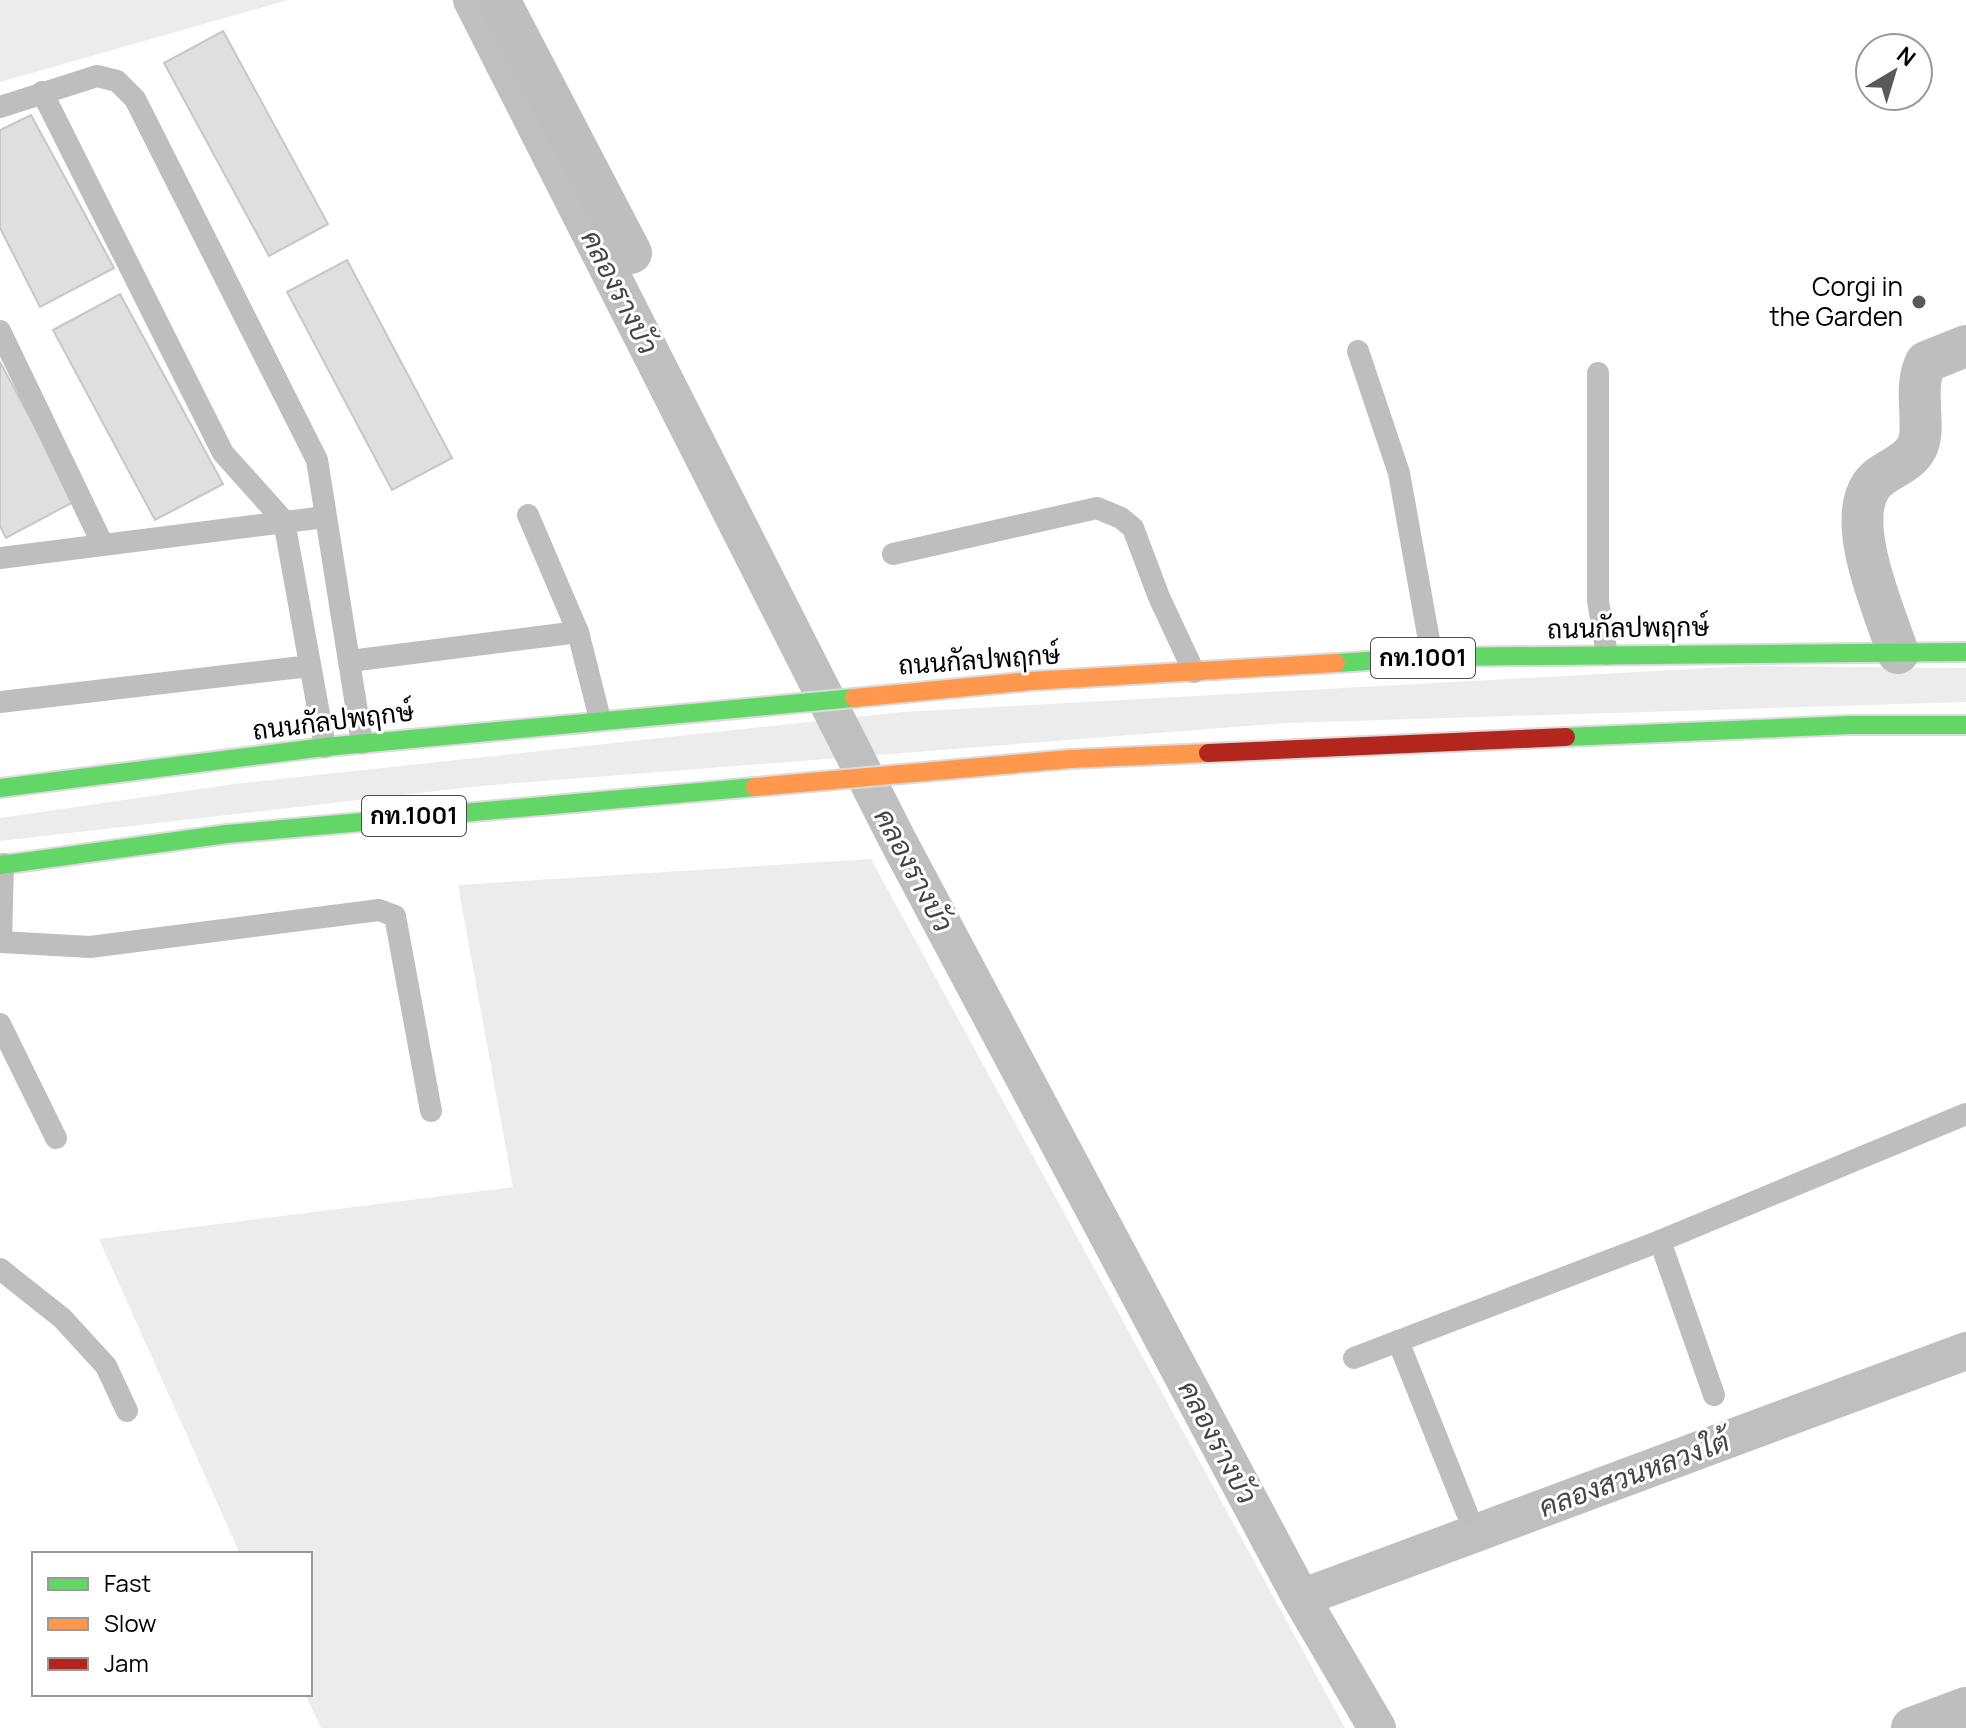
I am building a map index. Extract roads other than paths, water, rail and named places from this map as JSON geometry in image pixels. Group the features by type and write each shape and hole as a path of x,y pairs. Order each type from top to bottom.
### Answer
{"main road":[{"name":"ถนนกัลปพฤกษ์","path":"0,788 362,743 882,693 1432,657 1966,652"},
{"name":"กท.1001","path":"1,865 227,834 1100,757 1850,725 1966,725"}],"street":[{"path":"499,0 631,253"},
{"path":"1898,653 1864,544 1865,495 1876,478 1908,459 1919,445 1919,375 1926,362 1966,346"},
{"path":"1912,1728 1966,1708"}],"lane":[{"path":"0,107 97,76 117,81 135,99 317,460 362,743"},
{"path":"42,92 223,453 284,521 325,747"},
{"path":"0,331 103,545"},
{"path":"1358,351 1399,473 1432,657"},
{"path":"1598,373 1598,601 1607,654"},
{"path":"893,554 1097,508 1121,518 1133,528 1159,597 1194,672"},
{"path":"528,515 578,632 600,719"},
{"path":"0,558 325,517"},
{"path":"350,661 578,632"},
{"path":"0,702 310,666"},
{"path":"1,865 1,946 90,947 379,910 395,916 431,1111"},
{"path":"0,1024 56,1138"},
{"path":"1354,1358 1660,1241 1966,1114"},
{"path":"1660,1241 1714,1395"},
{"path":"0,1269 62,1318 106,1366 127,1411"},
{"path":"1398,1341 1467,1513"}],"waterway":[{"name":"คลองรางบัว","path":"472,0 897,839 1301,1598 1377,1728"},
{"name":"คลองสวนหลวงใต้","path":"1301,1598 1966,1351"}],"place":[{"name":"Corgi in the Garden","path":"1919,302"}]}
